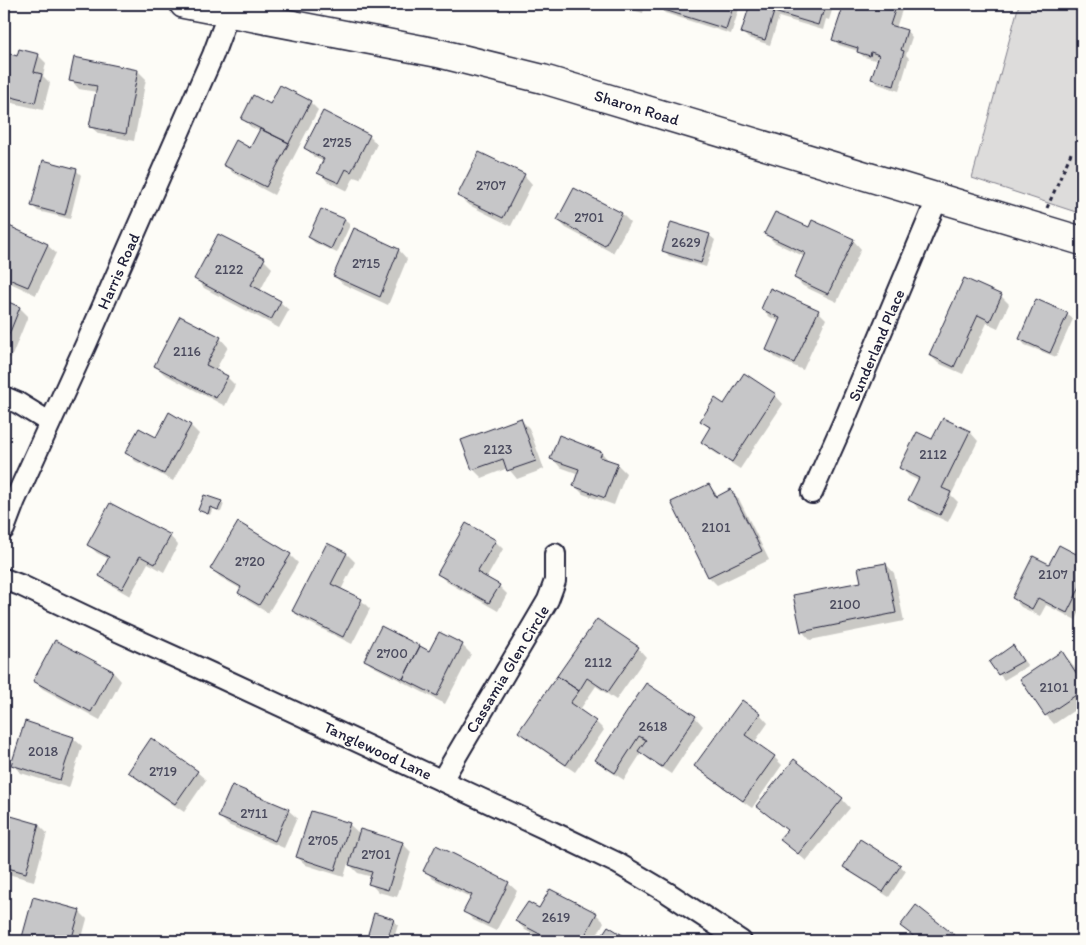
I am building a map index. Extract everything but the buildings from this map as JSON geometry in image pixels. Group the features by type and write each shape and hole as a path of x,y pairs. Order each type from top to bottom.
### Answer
{"street":[{"name":"Sharon Road","path":"184,4 438,53 543,79 938,196 1082,242"},
{"name":"Harris Road","path":"4,529 49,422 88,342 213,55 229,12"},
{"name":"Sunderland Place","path":"812,493 938,196"},
{"path":"4,397 18,403 49,422"},
{"name":"Cassamia Glen Circle","path":"442,780 548,600 555,580 555,554"},
{"name":"Tanglewood Lane","path":"4,579 442,780 617,863 668,893 741,941"}],"path":[{"path":"1080,130 1082,121"},
{"path":"1038,228 1072,151"}],"shaded area":[{"path":"1019,4 1082,4 1082,214 972,178"}]}
